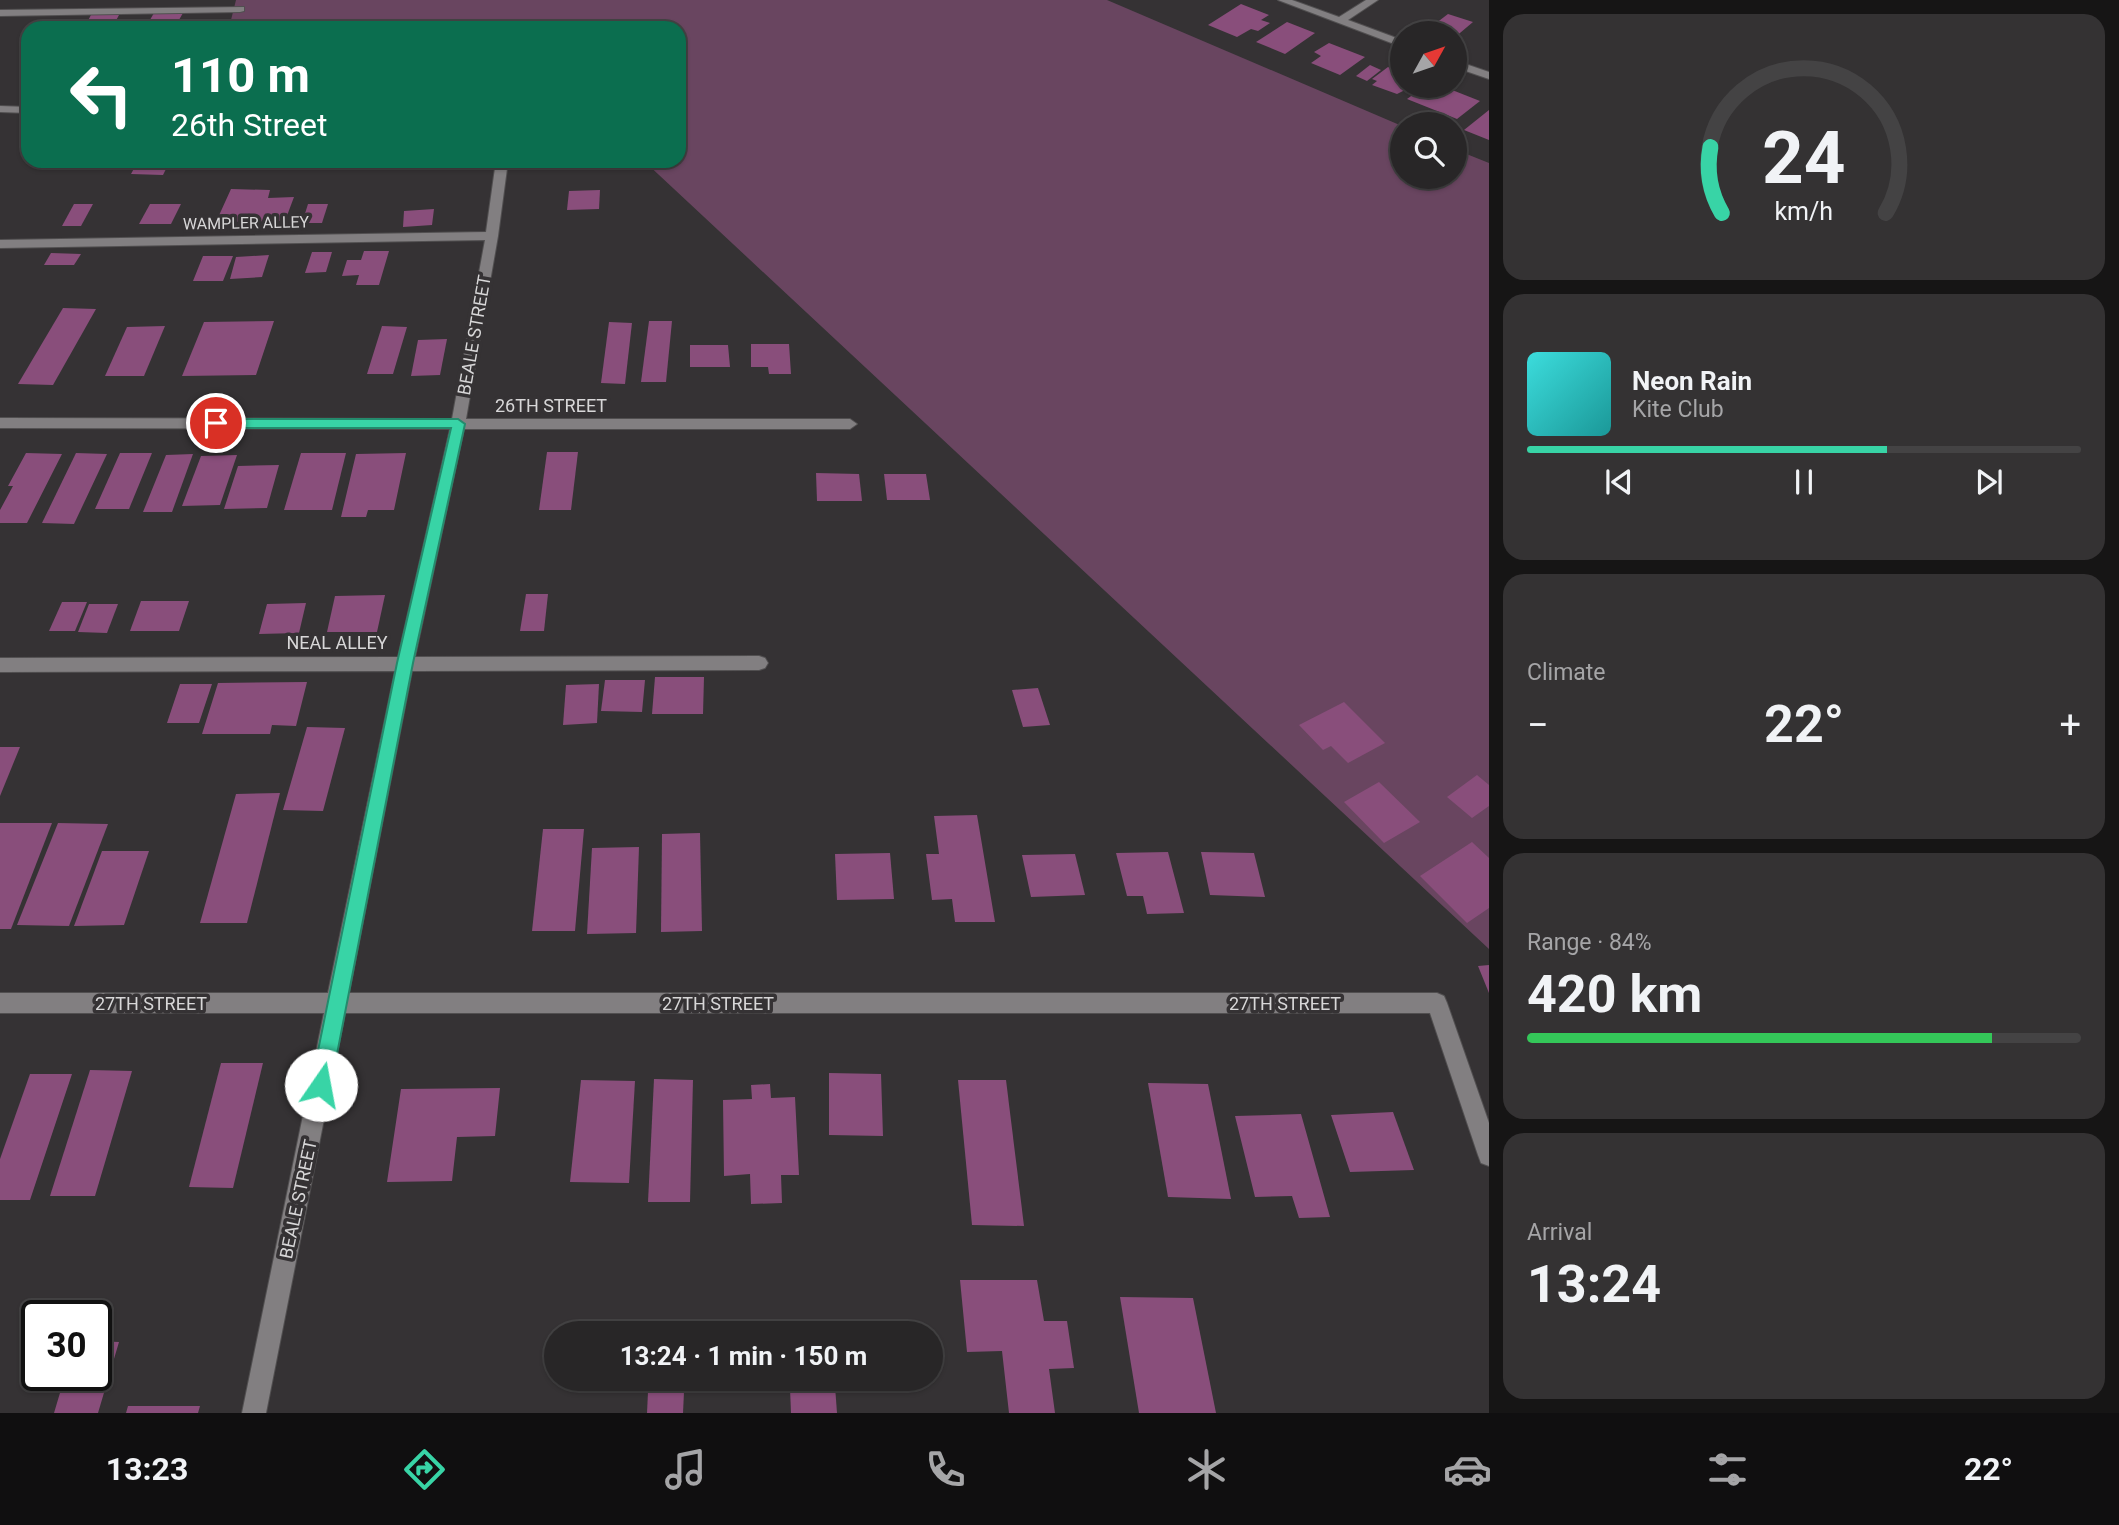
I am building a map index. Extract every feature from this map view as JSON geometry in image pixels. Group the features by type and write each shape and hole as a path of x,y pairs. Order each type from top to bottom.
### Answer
{"street":[{"path":"2,16 15,0"},
{"path":"1283,0 1390,40"},
{"path":"1340,21 1373,0"},
{"path":"2,16 240,9"},
{"path":"1467,68 1489,76"},
{"path":"0,109 21,110"},
{"name":"BEALE STREET","path":"254,1413 405,663 458,424 492,236 501,168"},
{"name":"WAMPLER ALLEY","path":"0,244 492,236"},
{"name":"26TH STREET","path":"0,423 850,424"},
{"name":"NEAL ALLEY","path":"0,666 759,663"},
{"name":"27TH STREET","path":"0,1003 1437,1003 1489,1155"}],"shaded area":[{"path":"236,0 1107,0 1390,121 1390,189 1467,189 1467,154 1489,163 1489,949 652,168 686,168 686,21 231,21"}],"building":[{"path":"1241,4 1269,15 1261,20 1270,23 1258,31 1251,29 1237,37 1208,25"},
{"path":"154,13 183,13 178,21 149,21"},
{"path":"1448,14 1473,22 1467,27 1467,21 1439,21"},
{"path":"91,15 119,15 116,21 88,21"},
{"path":"1287,22 1315,33 1285,54 1256,42"},
{"path":"1329,43 1365,57 1340,75 1311,63 1321,56 1314,52"},
{"path":"1370,65 1381,70 1367,81 1356,76"},
{"path":"1390,68 1390,91 1372,85 1377,81 1372,79"},
{"path":"1467,96 1480,101 1466,112 1440,112 1407,99 1467,98"},
{"path":"1489,110 1489,140 1467,131 1467,128"},
{"path":"134,168 166,168 163,175 131,174"},
{"path":"173,168 198,168 197,170 172,170"},
{"path":"566,168 619,168 619,170"},
{"path":"231,189 270,190 268,198 294,197 285,221 216,222"},
{"path":"600,190 599,209 567,210 569,191"},
{"path":"74,204 93,204 81,226 62,226"},
{"path":"150,204 181,204 171,224 139,224"},
{"path":"308,204 328,204 322,223 302,223"},
{"path":"434,209 432,225 403,227 404,211"},
{"path":"364,251 389,251 379,285 356,285 359,275 342,276 347,260 361,260"},
{"path":"312,252 332,252 326,272 305,273"},
{"path":"51,253 81,254 74,265 44,265"},
{"path":"269,255 262,277 230,279 236,257"},
{"path":"203,256 233,256 223,281 193,281"},
{"path":"63,308 96,309 53,385 18,384"},
{"path":"274,321 256,375 182,376 204,322"},
{"path":"649,321 672,321 666,382 641,382"},
{"path":"609,322 632,323 625,384 601,383"},
{"path":"165,326 144,376 105,376 127,327"},
{"path":"382,326 407,327 393,374 367,374"},
{"path":"447,339 440,375 411,376 418,340"},
{"path":"751,344 789,344 791,374 769,374 768,367 751,367"},
{"path":"690,345 728,345 730,367 690,367"},
{"path":"547,452 578,452 571,510 539,510"},
{"path":"26,453 62,454 27,523 0,523 0,510 13,486 8,486"},
{"path":"76,453 107,454 74,524 42,523"},
{"path":"120,453 152,453 129,509 95,509"},
{"path":"301,453 346,453 332,510 284,510"},
{"path":"406,453 394,510 368,510 366,517 341,517 356,454"},
{"path":"193,454 172,512 143,512 166,455"},
{"path":"237,455 220,505 182,506 201,456"},
{"path":"279,465 267,508 224,509 238,466"},
{"path":"816,473 859,474 862,501 817,501"},
{"path":"884,474 926,474 930,500 887,500"},
{"path":"526,594 548,594 544,631 520,631"},
{"path":"385,595 377,632 327,632 335,596"},
{"path":"141,601 189,601 179,631 130,631"},
{"path":"62,602 87,602 75,631 49,631"},
{"path":"306,603 299,633 259,634 267,604"},
{"path":"89,604 118,604 107,633 78,632"},
{"path":"655,677 704,677 703,714 652,714"},
{"path":"605,680 645,680 642,712 601,711"},
{"path":"307,682 296,726 272,725 270,734 202,734 218,683"},
{"path":"180,684 212,684 199,723 167,723"},
{"path":"599,684 597,723 563,725 566,685"},
{"path":"1038,688 1050,725 1023,727 1012,690"},
{"path":"1344,702 1385,743 1348,763 1331,746 1323,750 1299,725"},
{"path":"307,727 345,728 323,811 283,810"},
{"path":"0,747 20,747 0,796"},
{"path":"1477,775 1489,785 1489,806 1472,818 1447,797"},
{"path":"1379,782 1420,822 1384,843 1344,802"},
{"path":"280,793 247,923 200,923 236,794"},
{"path":"977,815 995,922 955,922 952,899 932,900 926,854 939,854 934,816"},
{"path":"0,823 52,823 11,929 0,929"},
{"path":"58,823 108,824 69,926 17,925"},
{"path":"543,829 584,829 575,931 532,931"},
{"path":"700,833 702,931 661,932 662,834"},
{"path":"1472,842 1489,858 1489,908 1467,923 1420,876"},
{"path":"639,847 636,933 587,934 592,848"},
{"path":"102,851 149,851 124,925 74,926"},
{"path":"1168,852 1184,913 1147,914 1143,896 1127,896 1116,853"},
{"path":"1201,852 1254,853 1265,897 1210,895"},
{"path":"890,853 894,899 837,900 835,854"},
{"path":"1075,854 1085,895 1031,897 1022,855"},
{"path":"1489,965 1489,993 1478,966"},
{"path":"221,1063 263,1063 233,1188 189,1187"},
{"path":"90,1070 132,1071 95,1196 50,1196"},
{"path":"829,1073 881,1074 883,1136 829,1135"},
{"path":"30,1074 72,1074 30,1200 0,1200 0,1159"},
{"path":"654,1079 693,1080 690,1202 648,1202"},
{"path":"581,1080 635,1081 629,1183 570,1182"},
{"path":"958,1080 1006,1080 1024,1226 972,1225"},
{"path":"1148,1083 1208,1084 1231,1199 1168,1197"},
{"path":"770,1084 771,1098 795,1097 799,1175 781,1175 782,1203 751,1204 750,1174 724,1176 723,1100 752,1099 751,1085"},
{"path":"500,1088 495,1136 457,1137 452,1181 387,1182 401,1089"},
{"path":"1393,1112 1414,1170 1350,1172 1331,1115"},
{"path":"1301,1114 1330,1217 1299,1218 1292,1196 1255,1197 1235,1116"},
{"path":"960,1280 1037,1280 1044,1321 1067,1321 1074,1368 1049,1369 1055,1413 1009,1413 1002,1351 967,1352"},
{"path":"1120,1297 1193,1298 1216,1413 1139,1413"},
{"path":"112,1342 119,1342 112,1366"},
{"path":"61,1391 105,1391 98,1413 54,1413"},
{"path":"790,1391 835,1391 837,1413 791,1413"},
{"path":"648,1392 684,1392 683,1413 647,1413"},
{"path":"128,1406 200,1406 198,1413 126,1413"}],"route":[{"path":"216,423 458,424 405,663 321,1085"}]}
